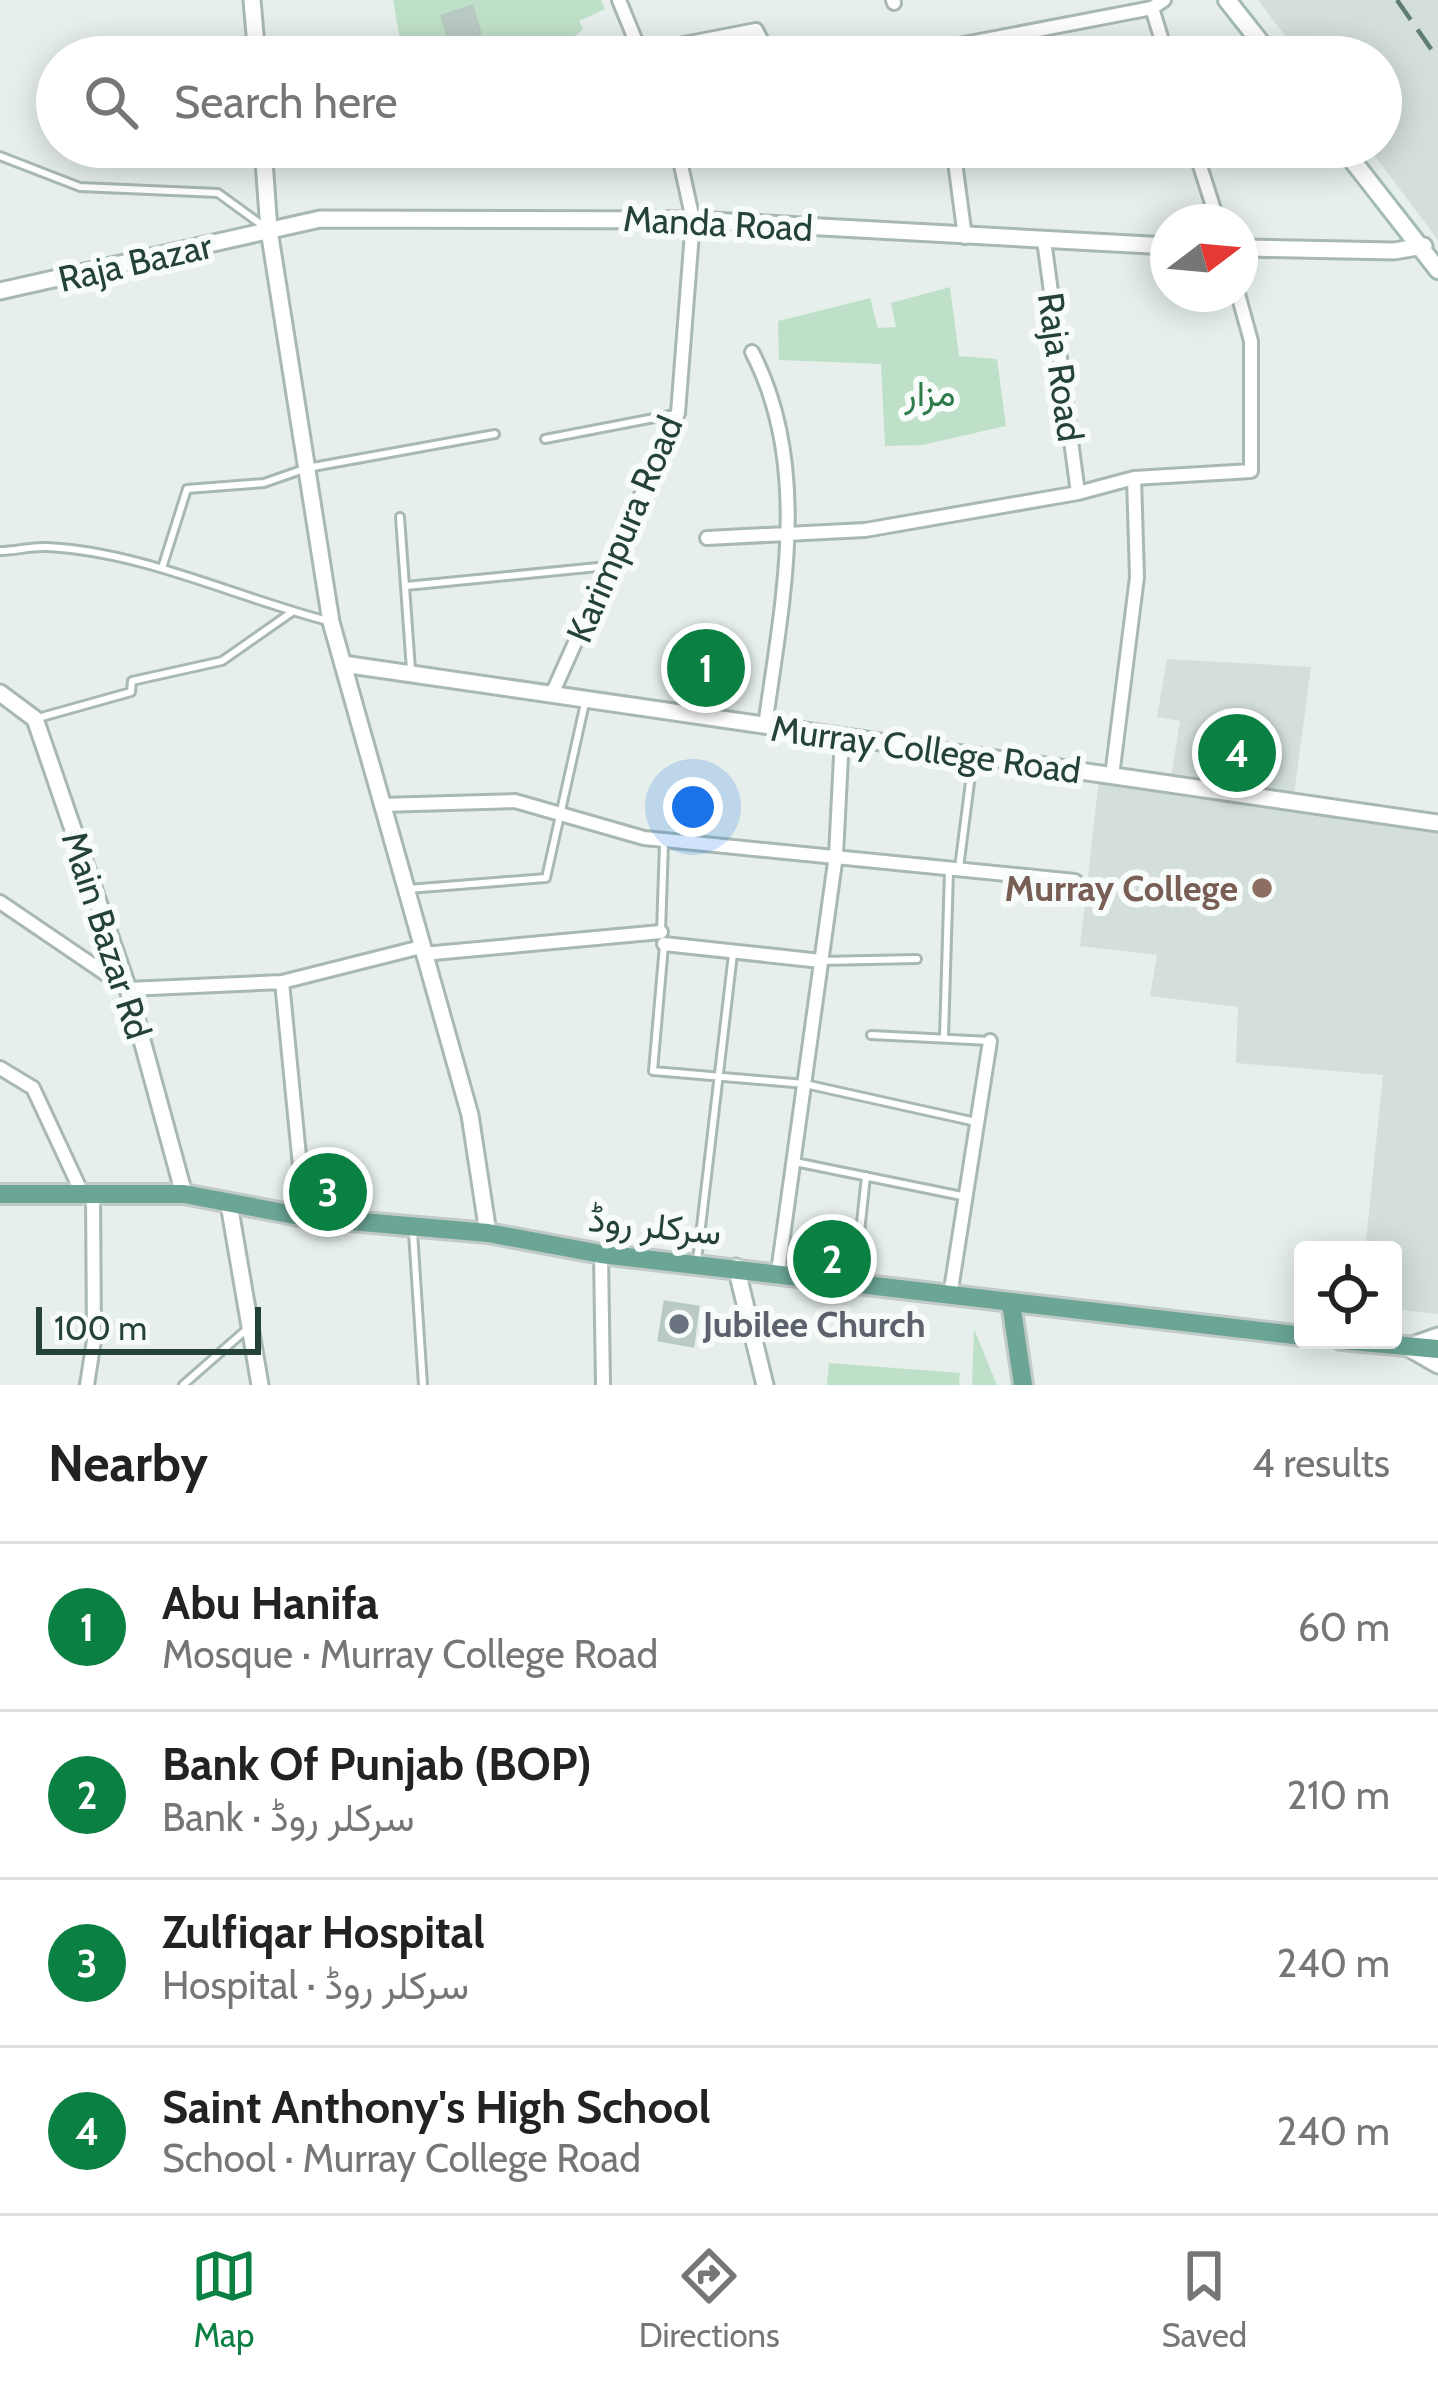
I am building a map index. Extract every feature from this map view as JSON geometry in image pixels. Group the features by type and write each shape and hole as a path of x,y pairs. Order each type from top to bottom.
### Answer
{"main road":[{"path":"1227,0 1255,36"},
{"path":"1239,0 1266,36"},
{"path":"1362,168 1438,267"},
{"name":"سرکلر روڈ","path":"0,1194 87,1190 184,1194 305,1217 488,1233 601,1254 1294,1335"},
{"path":"1011,1304 1023,1385"},
{"path":"1402,1346 1438,1349"}],"street":[{"path":"252,0 255,36"},
{"path":"619,0 634,36"},
{"path":"1012,36 1158,4 1163,36"},
{"path":"726,36 756,30 759,36"},
{"path":"265,168 269,230 331,622 470,1115 488,1233"},
{"name":"Karimpura Road","path":"553,694 678,413 693,220 682,168"},
{"path":"956,168 965,237"},
{"path":"1201,168 1212,204"},
{"name":"Manda Road","path":"269,230 320,219 693,220 1150,245"},
{"name":"Raja Bazar","path":"0,291 269,230"},
{"name":"Raja Road","path":"1044,240 1078,493"},
{"path":"1258,248 1394,251 1421,246"},
{"path":"707,538 866,530 1078,493 1134,478 1251,471 1251,341 1243,312"},
{"path":"752,352 771,389 791,533 765,725"},
{"path":"1112,776 1137,577 1134,478"},
{"name":"Murray College Road","path":"343,664 1438,823"},
{"path":"0,693 35,719"},
{"name":"Main Bazar Rd","path":"35,719 128,989 184,1194"},
{"path":"778,1272 836,855 842,737"},
{"path":"381,805 515,802 664,840 1075,881"},
{"path":"0,902 128,989 282,982 422,951 663,938 733,954 821,961"},
{"path":"282,982 305,1217"},
{"path":"950,1296 962,1196 990,1041"},
{"path":"0,1068 33,1088 87,1190 94,1340 87,1385"},
{"path":"229,1204 260,1385"},
{"path":"601,1254 603,1385"},
{"path":"736,1267 765,1385"},
{"path":"1407,1347 1438,1336"},
{"path":"1407,1347 1438,1365"}],"lane":[{"path":"0,156 80,187 218,193 269,230"},
{"path":"545,439 678,413"},
{"path":"162,568 188,489 264,483 307,468 495,434"},
{"path":"400,517 411,674"},
{"path":"0,551 44,546 162,568 331,622"},
{"path":"406,586 611,566"},
{"path":"35,719 131,692 132,681 222,661 292,612"},
{"path":"405,889 546,878 586,699"},
{"path":"944,1037 954,868 974,756"},
{"path":"664,840 663,938 653,1071 805,1084 978,1122"},
{"path":"697,1262 733,954"},
{"path":"821,961 917,959"},
{"path":"872,1035 990,1041"},
{"path":"795,1162 962,1196"},
{"path":"854,1283 866,1176"},
{"path":"413,1228 423,1385"},
{"path":"183,1385 250,1327"}],"shaded area":[{"path":"1258,0 1438,0 1438,240 1384,168 1402,168 1402,36 1285,36"},
{"path":"1167,659 1311,667 1293,802 1170,784 1180,721 1157,717"},
{"name":"Murray College","path":"1099,779 1438,830 1438,1314 1402,1310 1402,1241 1366,1241 1383,1075 1236,1063 1238,1007 1150,996 1157,955 1080,946"}],"green space":[{"path":"393,0 601,0 605,9 579,21 583,29 574,36 399,36"},
{"name":"مزار","path":"950,287 959,356 997,359 1006,426 922,445 885,446 881,364 779,360 778,321 870,298 878,328 896,327 891,303"},
{"path":"974,1329 997,1385 972,1385"},
{"path":"829,1363 960,1373 959,1385 827,1385"}],"building":[{"path":"472,6 481,36 448,36 442,16"},
{"name":"Jubilee Church","path":"665,1302 698,1307 693,1346 659,1340"}],"railway":[{"path":"1397,0 1438,59"}],"place":[{"name":"Abu Hanifa","path":"706,668"},
{"name":"Saint Anthony's High School","path":"1237,753"},
{"name":"Murray College","path":"1262,888"},
{"name":"Zulfiqar Hospital","path":"328,1192"},
{"name":"Bank Of Punjab (BOP)","path":"832,1259"},
{"name":"Jubilee Church","path":"679,1324"}]}
